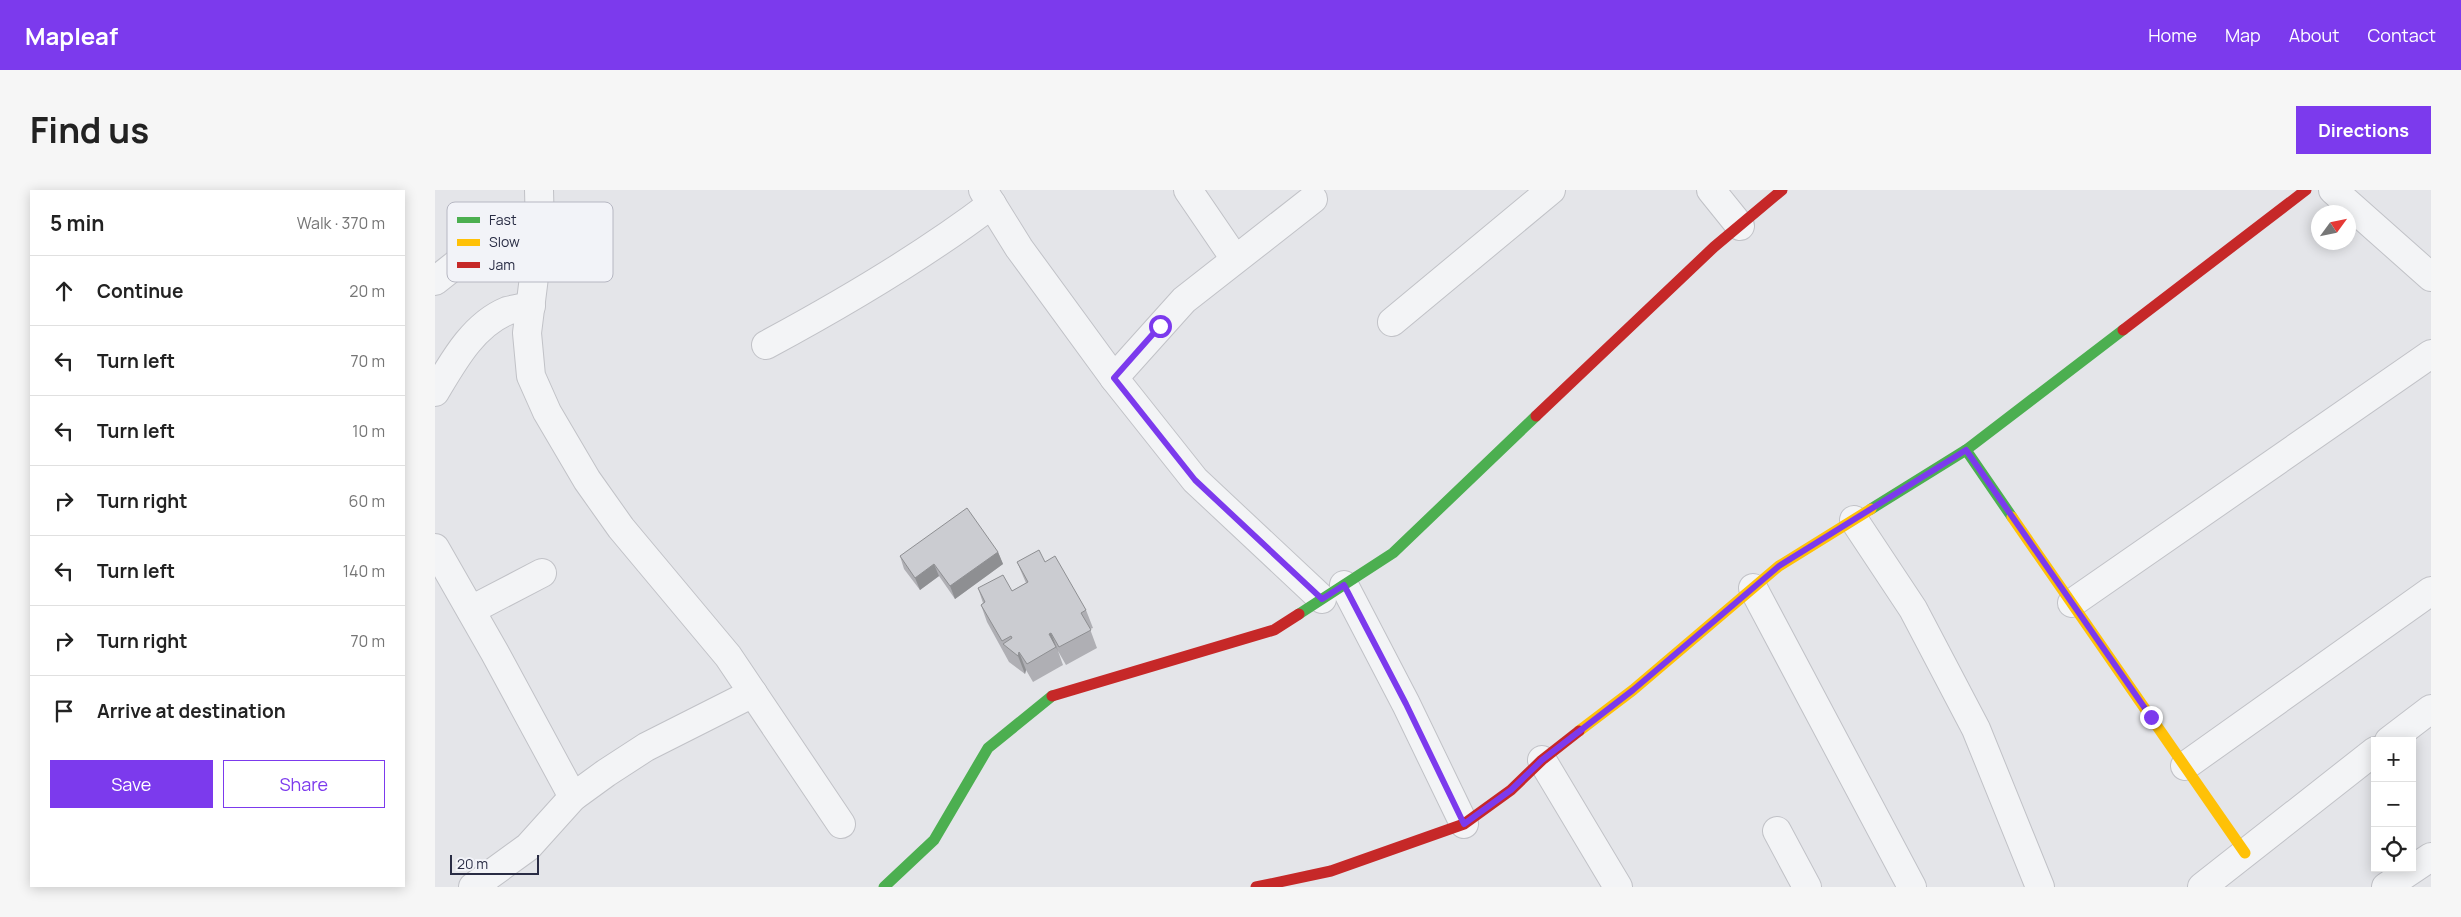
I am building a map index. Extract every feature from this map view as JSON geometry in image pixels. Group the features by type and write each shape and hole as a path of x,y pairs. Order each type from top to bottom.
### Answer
{"street":[{"path":"1188,190 1235,259"},
{"path":"1392,322 1551,190"},
{"path":"1711,190 1740,226"},
{"path":"885,887 934,840 988,748 1054,694 1274,630 1393,553 1714,248 1782,190"},
{"path":"1256,887 1331,871 1464,824 1511,790 1542,760 1633,690 1779,566 1966,450 2306,190"},
{"path":"2333,190 2431,277"},
{"path":"766,345 834,309 948,237 988,197 1019,248 1114,378 1195,480 1333,592 1406,704 1464,824"},
{"path":"1114,378 1183,300 1313,199"},
{"path":"435,281 447,272"},
{"path":"534,282 527,333 531,376 547,412 587,480 621,528 728,656 841,824"},
{"path":"435,392 461,351 489,322 508,311 531,306"},
{"path":"2072,603 2431,354"},
{"path":"1966,450 2245,853"},
{"path":"1854,520 1913,609 1976,729 2040,887"},
{"path":"435,548 573,797"},
{"path":"471,610 542,573"},
{"path":"1753,588 1912,887"},
{"path":"2185,766 2431,591"},
{"path":"473,887 528,847 573,797 646,747 753,693"},
{"path":"2394,737 2431,709"},
{"path":"2201,887 2371,755"},
{"path":"1542,760 1618,887"},
{"path":"1777,831 1807,887"},
{"path":"2386,887 2431,858"}],"building":[{"path":"967,508 998,552 950,586 934,564 915,578 900,556"},
{"path":"1039,550 1045,562 1055,556 1086,610 1081,613 1091,630 1059,647 1051,633 1049,634 1056,647 1027,664 1019,652 1018,656 1003,644 1012,638 1011,636 1002,641 981,605 985,602 978,588 1003,575 1012,591 1028,582 1017,562"}],"traffic: fast":[{"path":"2012,517 1966,450 2123,330"},
{"path":"1299,614 1393,553 1536,416"},
{"path":"1871,509 1966,450"},
{"path":"884,887 934,840 988,748 1052,696"}],"traffic: slow":[{"path":"1579,731 1633,690 1779,566 1871,509"},
{"path":"2012,517 2245,853"}],"traffic: jam":[{"path":"1536,416 1714,247 1782,190"},
{"path":"2123,330 2306,190"},
{"path":"1052,696 1274,630 1299,614"},
{"path":"1256,887 1331,871 1464,824 1511,790 1542,760 1579,731"}],"route":[{"path":"1160,326 1114,378 1195,480 1322,599 1344,585 1406,704 1464,824 1511,790 1542,760 1633,690 1779,566 1966,450 2151,717"}]}
